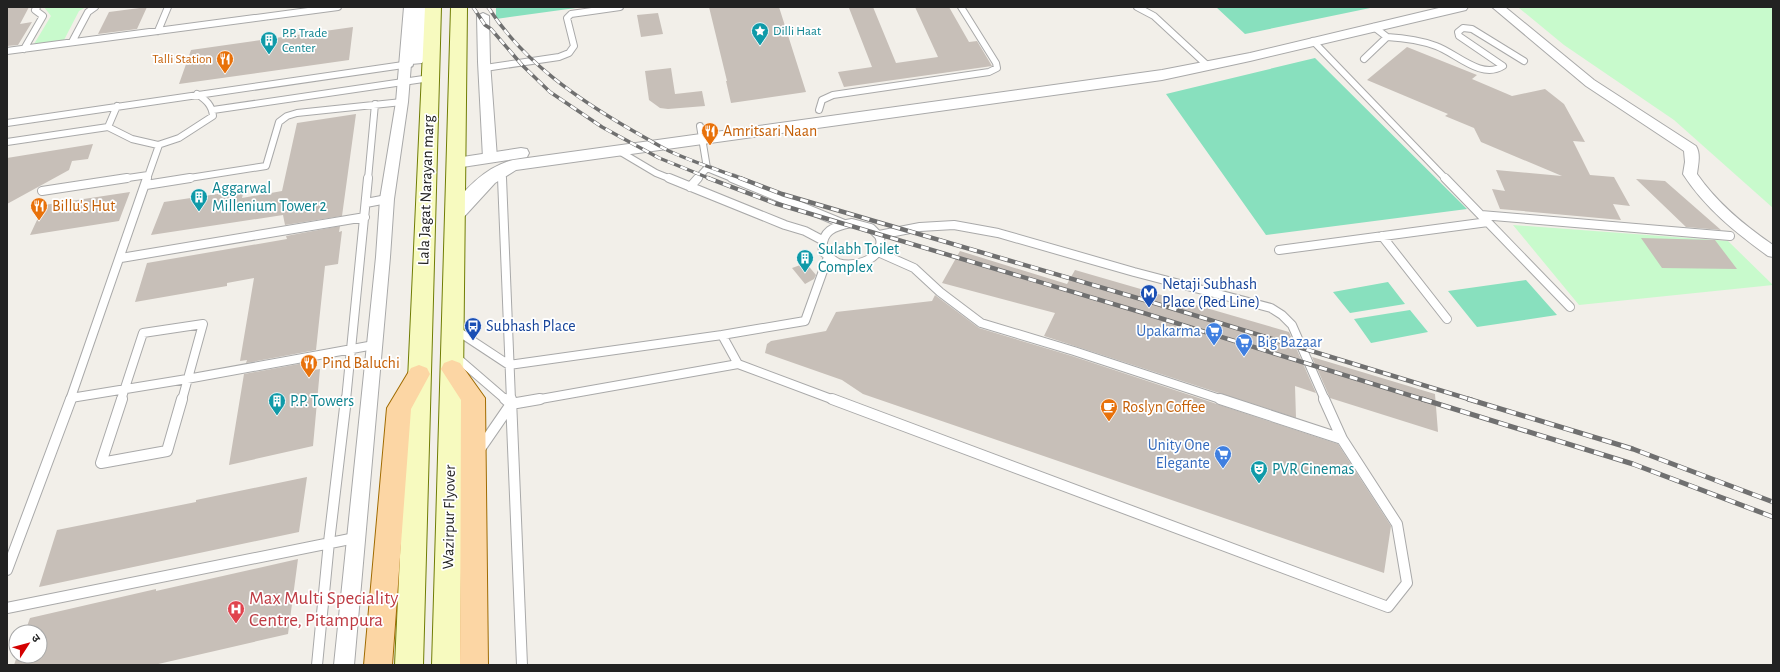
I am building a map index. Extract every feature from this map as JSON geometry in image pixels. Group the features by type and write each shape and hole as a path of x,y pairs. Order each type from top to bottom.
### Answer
{"main road":[{"name":"Lala Jagat Narayan marg","path":"419,374 433,7"},
{"name":"Lala Jagat Narayan marg","path":"452,361 459,7"},
{"path":"452,361 473,398 474,665"},
{"name":"Wazirpur Flyover","path":"446,665 452,361"},
{"path":"409,665 419,374"},
{"path":"378,665 399,408 419,374"}],"street":[{"path":"344,665 383,257 387,199 402,102 410,7"},
{"path":"406,63 418,60 422,7"},
{"path":"1203,61 1313,41 1364,26 1414,7"},
{"path":"456,215 481,185 502,169 514,165 619,151 701,132 819,110 1162,75 1203,61 1364,26 1461,7"},
{"path":"1498,7 1590,83 1691,149 1692,162 1690,174 1699,189 1726,215 1773,252"},
{"path":"483,16 490,158"},
{"path":"456,163 1044,86"}],"lane":[{"path":"24,49 43,16 35,10 37,7"},
{"path":"72,42 88,12 95,7"},
{"path":"158,31 168,7"},
{"path":"7,51 338,7"},
{"path":"485,68 558,57 569,53 574,46 567,18 571,14 620,7"},
{"path":"819,110 822,100 833,95 989,72 997,68 996,63 961,7"},
{"path":"1137,7 1154,16 1203,61"},
{"path":"1364,26 1387,37 1414,39 1443,49 1492,72 1498,70 1503,66 1459,36 1458,32 1463,28 1472,29 1524,61"},
{"path":"1364,59 1387,37"},
{"path":"1313,41 1570,307"},
{"path":"7,123 406,63 430,70"},
{"path":"213,110 404,82 430,70"},
{"path":"7,142 108,127 119,134 130,138 159,145 185,136 204,124 213,116 213,110 208,100 197,94"},
{"path":"146,185 266,166 279,122 287,116 297,113 402,102"},
{"path":"317,665 329,542 352,349 375,104"},
{"path":"108,127 117,106"},
{"path":"701,132 707,168"},
{"path":"7,570 71,398 121,258 159,145"},
{"path":"619,151 656,173 785,225 805,231 822,240"},
{"path":"690,187 707,168"},
{"path":"707,168 844,224 861,224 874,230 879,235 881,241 878,252 867,261 859,264 842,263 828,257 823,252 822,240 830,230 844,224"},
{"path":"502,169 522,665"},
{"path":"42,190 148,175"},
{"path":"366,203 387,199"},
{"path":"1481,215 1730,236"},
{"path":"121,258 365,217"},
{"path":"1279,250 1488,222"},
{"path":"473,460 511,404 738,364 1208,538 1388,607 1407,583 1397,524 1342,439 1292,325 1282,315 1271,308 998,234 954,225 920,228 879,235"},
{"path":"1382,236 1447,319"},
{"path":"878,252 914,268 940,292 981,323 1074,351 1342,439"},
{"path":"453,328 509,365 805,321 828,257"},
{"path":"203,324 167,451 102,463 126,389 143,334 203,324"},
{"path":"722,334 738,364"},
{"path":"71,398 187,379 374,345"},
{"path":"452,361 511,404"},
{"path":"7,608 329,542 355,538"}],"green space":[{"path":"44,7 86,7 79,11 64,40 34,44 51,16"},
{"path":"496,7 583,7 496,19"},
{"path":"1216,7 1375,7 1245,34"},
{"path":"1773,7 1773,208 1674,120 1564,45 1519,8"},
{"path":"1315,58 1467,209 1266,235 1166,94"},
{"path":"1513,225 1728,241 1773,285 1579,305"},
{"path":"1526,280 1557,315 1477,327 1448,291"},
{"path":"1388,282 1405,304 1350,313 1333,292"},
{"path":"1410,310 1428,332 1371,343 1354,319"}],"building":[{"path":"7,7 29,7 20,24 32,22 18,45 7,46"},
{"path":"147,7 137,29 98,34 109,12"},
{"path":"709,7 779,7 806,92 731,103"},
{"path":"873,7 896,63 938,57 915,7 949,7 969,42 977,41 992,66 844,87 838,72 872,67 849,8"},
{"path":"658,13 663,34 641,37 637,15"},
{"name":"P.P. Trade Center","path":"353,27 349,60 179,84 191,50"},
{"path":"1407,47 1477,75 1472,79 1512,96 1545,89 1564,104 1585,142 1573,141 1590,175 1614,177 1630,206 1613,204 1621,220 1500,209 1492,189 1505,191 1496,170 1562,176 1481,142 1474,128 1445,116 1448,114 1367,80"},
{"path":"671,68 675,94 702,91 705,106 668,109 660,108 649,100 645,71"},
{"path":"356,114 342,216 285,225 283,215 151,235 164,202 244,190 242,198 282,191 297,123"},
{"path":"93,144 88,159 72,161 69,170 7,204 7,158"},
{"path":"1636,179 1665,181 1721,230 1686,227"},
{"path":"130,192 119,221 30,235 44,205"},
{"path":"340,226 339,232 342,231 338,264 325,266 316,350 246,363 247,360 240,361 254,278 227,283 227,286 135,302 147,263 287,239 286,236"},
{"path":"1641,238 1715,240 1737,269 1662,268"},
{"name":"Netaji Subhash Place (Red Line)","path":"960,251 1067,284 1075,270 1289,332 1316,393 1295,386 1296,418 1044,336 1055,313 942,283"},
{"name":"Sulabh Toilet Complex","path":"806,263 816,275 814,279 805,284 792,268"},
{"name":"Unity One Elegante","path":"935,295 979,328 1072,356 1338,444 1391,526 1384,573 863,394 842,380 765,353 767,344 771,341 826,331 836,312 932,301"},
{"path":"1312,357 1435,394 1438,432 1330,398"},
{"name":"P.P. Towers","path":"315,361 314,370 320,369 313,446 229,465 244,374"},
{"path":"307,477 299,532 39,587 57,530 196,502 196,500"},
{"path":"298,559 288,634 154,665 14,665 48,664 48,624 28,624 30,618 156,589 156,591"}],"railway":[{"path":"473,7 485,25 491,29 522,65 550,92 602,127 659,158 711,179"},
{"path":"488,7 502,27 535,62 593,107 669,151 743,179"},
{"path":"708,178 774,203 1147,314 1425,400"},
{"path":"740,178 782,194 1151,302 1472,400"},
{"path":"1422,399 1633,464 1773,517"},
{"path":"1468,399 1633,449 1773,502"}],"place":[{"name":"Dilli Haat","path":"760,46"},
{"name":"P.P. Trade Center","path":"269,55"},
{"name":"Talli Station","path":"225,74"},
{"name":"Amritsari Naan","path":"710,146"},
{"name":"Aggarwal Millenium Tower 2","path":"199,212"},
{"name":"Billu's Hut","path":"39,221"},
{"name":"Sulabh Toilet Complex","path":"805,273"},
{"name":"Netaji Subhash Place (Red Line)","path":"1149,308"},
{"name":"Subhash Place","path":"473,341"},
{"name":"Upakarma","path":"1214,346"},
{"name":"Big Bazaar","path":"1244,357"},
{"name":"Pind Baluchi","path":"309,378"},
{"name":"P.P. Towers","path":"277,416"},
{"name":"Roslyn Coffee","path":"1109,422"},
{"name":"Unity One Elegante","path":"1223,469"},
{"name":"PVR Cinemas","path":"1259,484"},
{"name":"Max Multi Speciality Centre, Pitampura","path":"236,624"}]}
